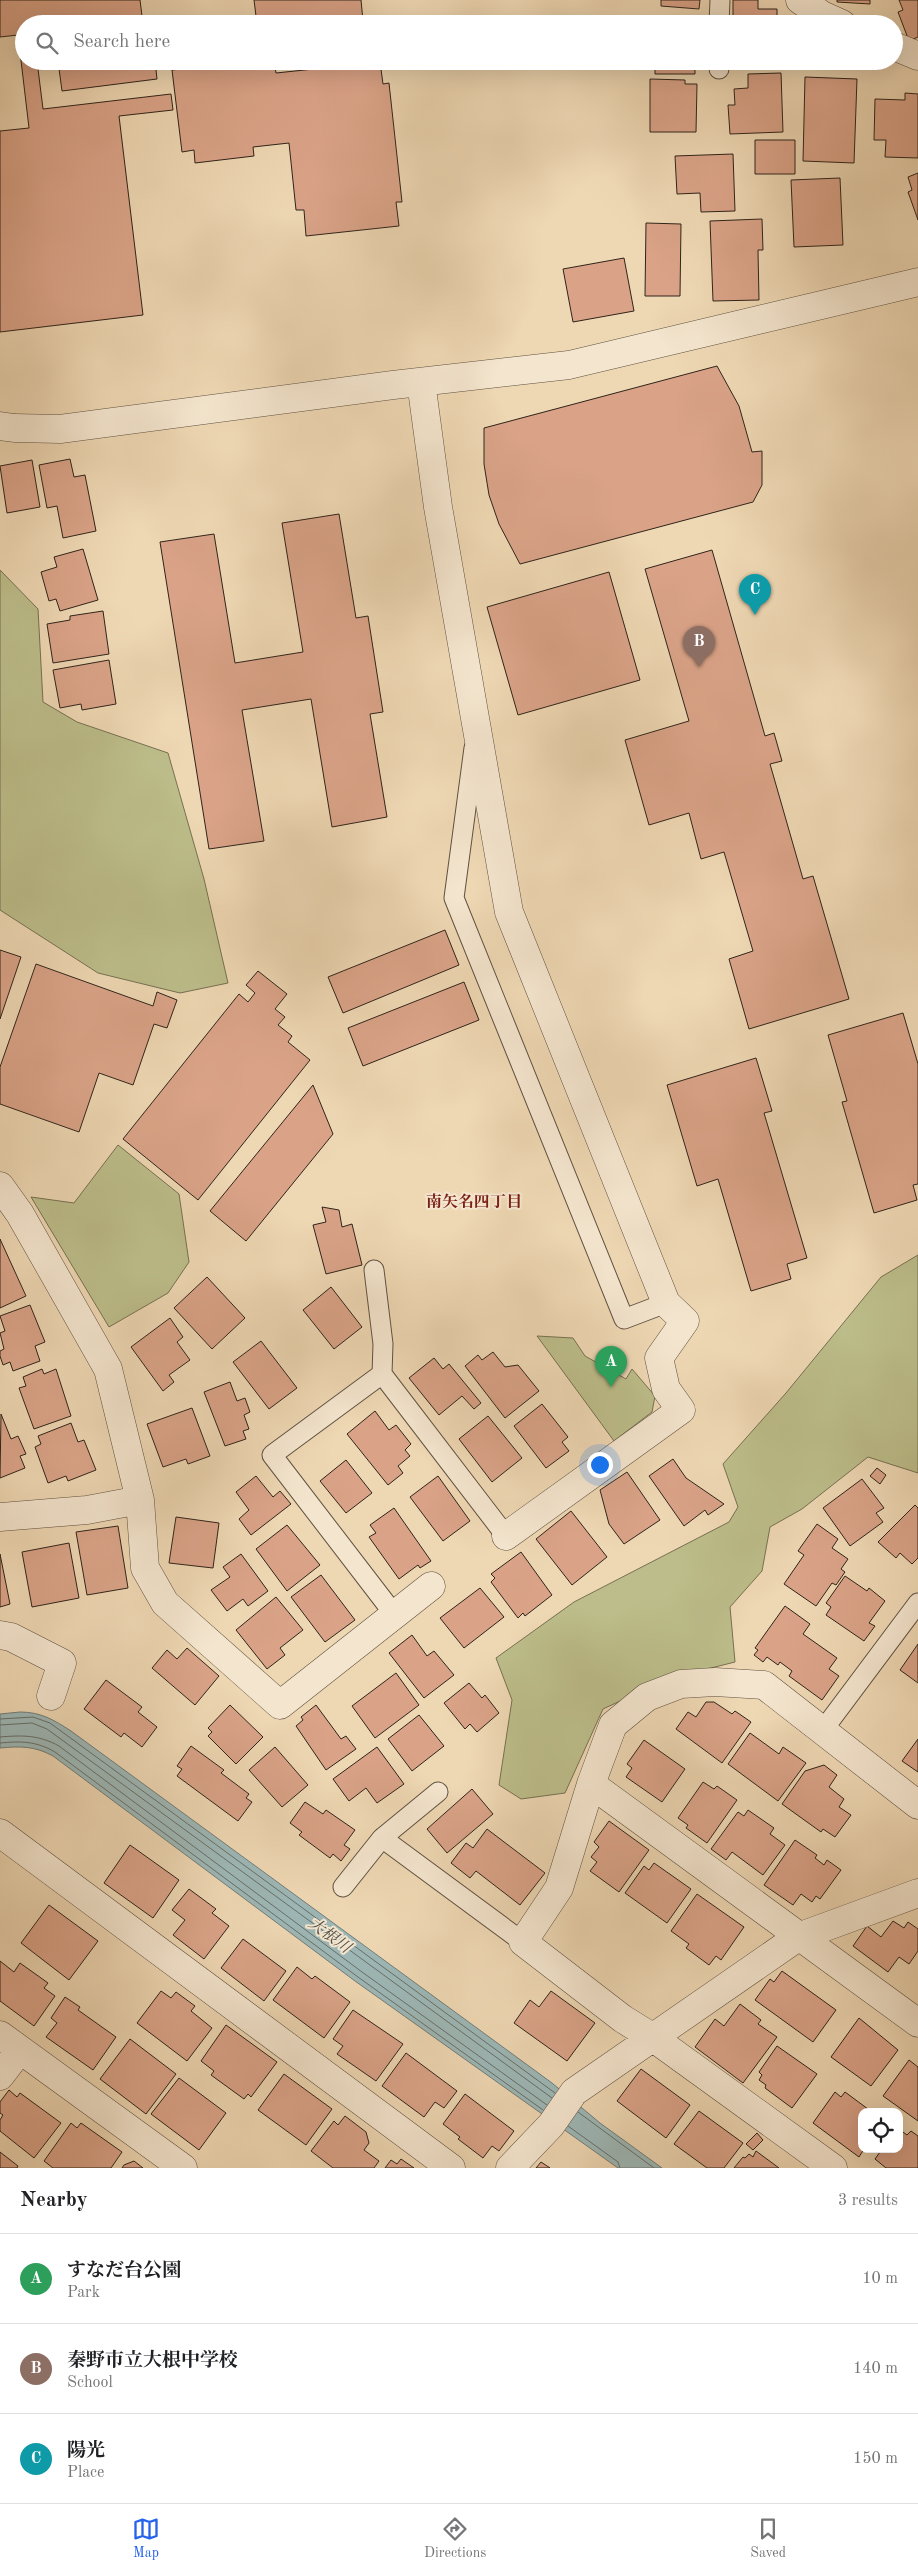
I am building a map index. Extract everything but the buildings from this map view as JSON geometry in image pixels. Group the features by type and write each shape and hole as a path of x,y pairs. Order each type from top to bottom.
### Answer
{"street":[{"path":"800,0 822,15"},
{"path":"903,50 918,56"},
{"path":"0,426 60,430 421,382 569,365 918,282"},
{"path":"421,382 438,507 510,912 666,1303 685,1321 659,1358 666,1389 681,1410 506,1536"},
{"path":"0,1186 20,1214 108,1369 140,1500 145,1568 165,1603 280,1705 431,1586"},
{"path":"0,1517 87,1510 140,1500"},
{"path":"0,1635 11,1637 62,1663 51,1696"},
{"path":"833,2168 652,2037 623,2019 523,1942 559,1888 591,1784 613,1725 647,1697 681,1684 714,1682 764,1685 918,1805"},
{"path":"591,1784 918,2023"},
{"path":"0,1833 451,2168"},
{"path":"510,2168 551,2125 574,2092 798,1936 918,1893"},
{"path":"0,2076 10,2043 183,2168"}],"lane":[{"path":"719,15 720,0"},
{"path":"477,727 454,898 624,1319 666,1303"},
{"path":"374,1270 383,1344 382,1374 506,1536"},
{"path":"382,1374 272,1455 394,1614"},
{"path":"823,1730 918,1603"},
{"path":"343,1887 382,1838 438,1792"},
{"path":"382,1838 523,1942"}],"green space":[{"path":"0,570 38,609 43,702 77,722 168,753 204,879 228,983 180,993 98,973 0,910"},
{"path":"118,1145 179,1194 189,1262 168,1293 109,1327 31,1197 74,1203"},
{"path":"918,1255 918,1473 868,1457 802,1509 770,1527 762,1571 730,1607 735,1662 667,1679 603,1709 565,1793 521,1799 499,1785 512,1700 496,1658 574,1602 729,1522 738,1507 723,1464 786,1393 881,1277"},
{"path":"537,1336 573,1338 585,1356 626,1379 632,1369 655,1396 652,1412 614,1441"}],"water":[{"name":"大根川","path":"34,1713 47,1717 71,1731 552,2083 600,2123 662,2168 618,2168 355,1981 53,1756 27,1747 0,1748 0,1714"}],"place":[{"name":"陽光","path":"755,615"},
{"name":"秦野市立大根中学校","path":"699,667"},
{"name":"すなだ台公園","path":"611,1387"}],"district":[{"name":"南矢名四丁目","path":"474,1203"}]}
